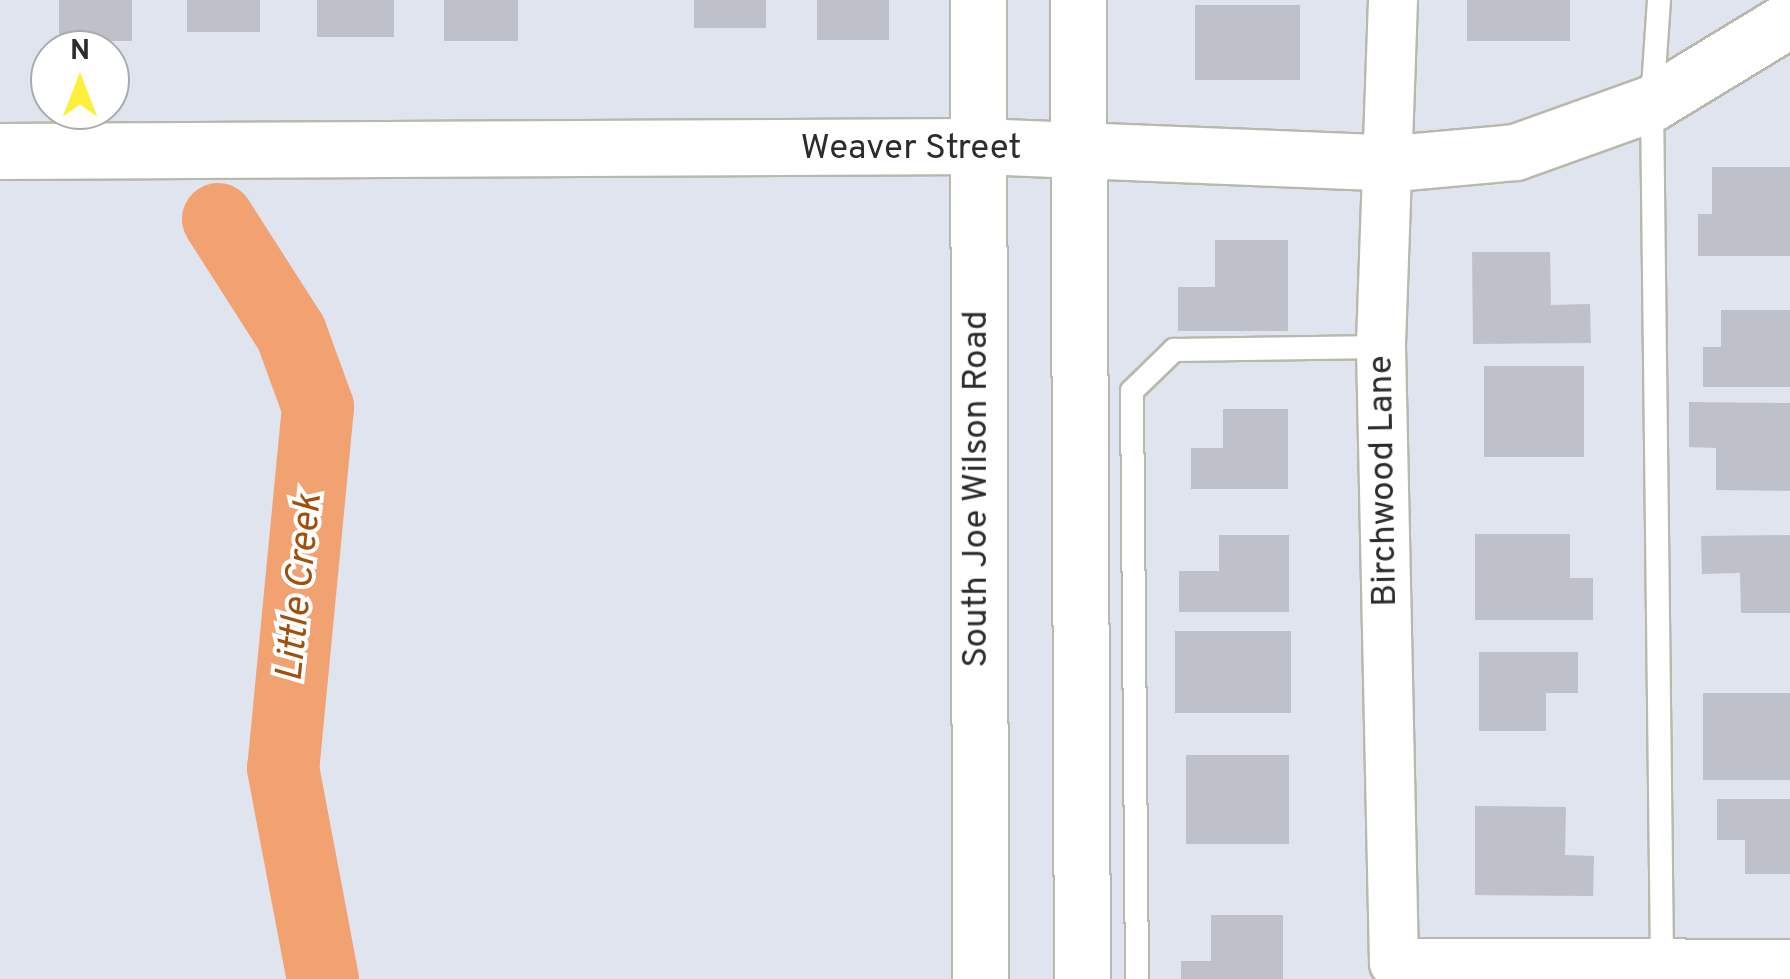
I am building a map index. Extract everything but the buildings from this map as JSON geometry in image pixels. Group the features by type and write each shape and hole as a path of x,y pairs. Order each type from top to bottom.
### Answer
{"main road":[{"name":"South Joe Wilson Road","path":"978,0 980,979"},
{"path":"1078,0 1082,979"},
{"name":"Weaver Street","path":"0,151 979,146 1394,163 1516,152 1652,102 1790,19"}],"street":[{"name":"Birchwood Lane","path":"1393,0 1394,163 1381,347 1394,963 1662,964"},
{"path":"1662,964 1790,964"}],"lane":[{"path":"1658,0 1652,102 1662,964"},
{"path":"1137,979 1132,391 1174,350 1381,347"}],"waterway":[{"name":"Little Creek","path":"218,219 291,333 318,407 283,768 323,979"}]}
